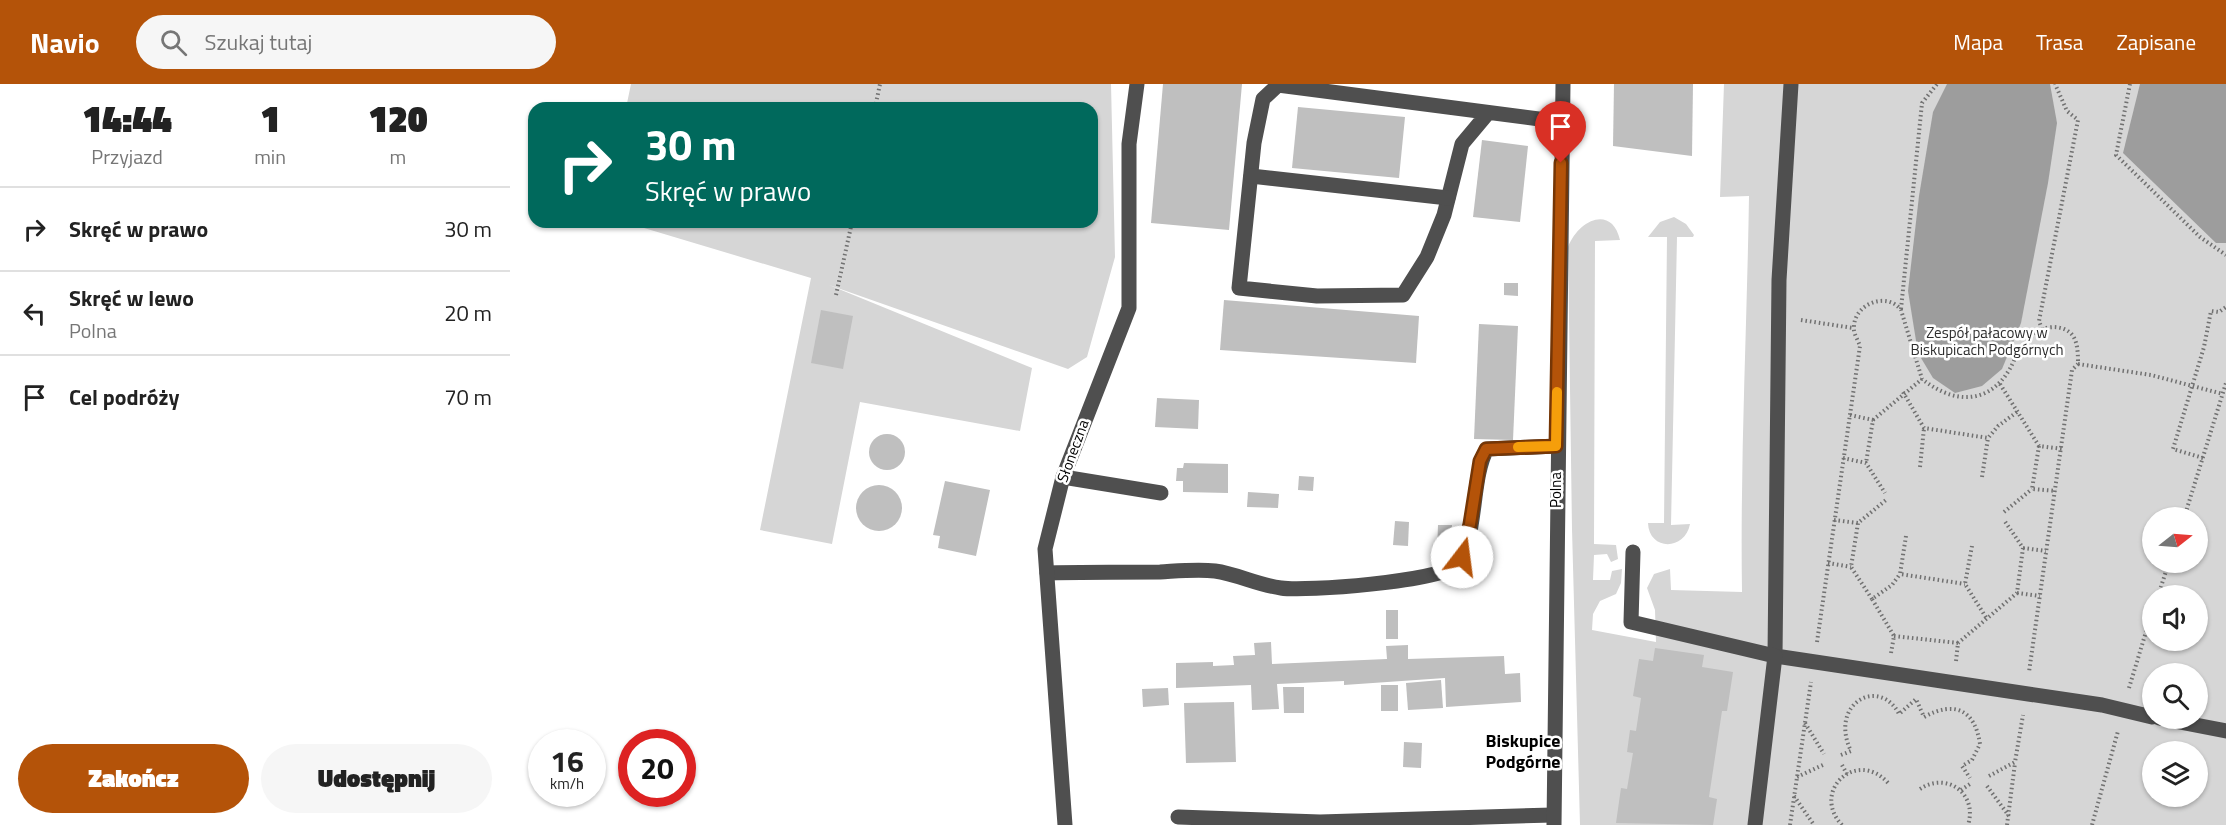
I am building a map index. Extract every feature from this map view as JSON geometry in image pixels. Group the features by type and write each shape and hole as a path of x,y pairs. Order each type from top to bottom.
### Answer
{"street":[{"name":"Słoneczna","path":"1065,825 1046,549 1063,477 1129,308 1129,144 1137,84"},
{"name":"Polna","path":"1553,820 1556,446 1563,84"},
{"path":"1755,825 1775,656 1779,316 1791,84"},
{"path":"1488,113 1462,144 1448,198 1427,257 1403,295 1317,296 1239,288 1254,143 1263,99 1278,85 1562,122"},
{"path":"1251,176 1448,198"},
{"path":"1047,573 1214,571 1280,588 1299,590 1400,580 1446,571 1455,566 1462,557 1480,461 1486,449 1556,446"},
{"path":"1063,477 1161,493"},
{"path":"1633,552 1631,622 1775,656 1887,674 1953,681 2102,705 2142,715"},
{"path":"2208,728 2226,731"},
{"path":"1178,817 1320,822 1553,820"}],"path":[{"path":"876,102 880,84"},
{"path":"1937,84 1922,103 1901,309 1922,379 1953,397 1964,398 1981,394 2000,384 2013,365 2017,353 2025,355 2030,338 2042,329 2053,327 2073,335 2078,364"},
{"path":"2042,329 2039,321 2078,120 2067,111 2055,84"},
{"path":"2130,84 2116,155 2200,237 2226,255"},
{"path":"836,295 851,228"},
{"path":"1790,825 1860,346 1853,328 1857,316 1869,304 1887,300 1896,303 1901,309"},
{"path":"2203,458 2173,449 2193,386 2211,311 2219,312 2226,307"},
{"path":"1779,316 1853,328"},
{"path":"2078,364 2151,375 2223,394"},
{"path":"2007,825 2072,370 2078,364"},
{"path":"1885,493 1866,463 1873,420 1903,392 1922,379"},
{"path":"2187,507 2226,382"},
{"path":"2000,384 2038,446 2032,489"},
{"path":"1903,392 1924,428 1920,467"},
{"path":"1983,477 1988,438 1998,426 2017,412"},
{"path":"1850,415 1873,420"},
{"path":"1924,428 1988,438"},
{"path":"2038,446 2062,449"},
{"path":"1843,458 1866,463"},
{"path":"2004,512 2032,489 2056,490"},
{"path":"1886,500 1857,523 1851,567 1894,636 1887,674"},
{"path":"1834,520 1857,523"},
{"path":"1953,681 1958,643 2016,593 2022,548 2004,520"},
{"path":"1872,599 1892,585 1900,574 1906,536"},
{"path":"1972,546 1965,584 1987,618"},
{"path":"2022,548 2046,551"},
{"path":"1827,563 1851,567"},
{"path":"1900,574 1965,584"},
{"path":"2016,593 2040,596"},
{"path":"1894,636 1958,643"},
{"path":"1841,755 1851,751 1845,732 1845,721 1854,703 1864,699 1882,697 1893,705 1899,714 1916,699 1924,717 1953,708 1961,710 1974,723 1980,744 1972,760 1962,766 1970,778"},
{"path":"1805,722 1824,753"},
{"path":"1989,776 2015,762"},
{"path":"1797,777 1825,764"},
{"path":"1842,765 1847,774"},
{"path":"1842,825 1834,813 1832,794 1836,785 1847,774 1868,770 1879,775 1888,783"},
{"path":"1920,789 1941,782 1961,790 1970,806 1968,825"},
{"path":"1961,790 1970,784"},
{"path":"1987,786 2009,816"},
{"path":"1794,796 1814,825"}],"green space":[{"path":"631,84 1111,84 1115,257 1087,357 1068,369 829,285 1032,368 1020,431 860,402 832,544 760,530 811,278 644,228 1098,228 1098,102 627,102"},
{"name":"Zespół pałacowy w Biskupicach Podgórnych","path":"1724,84 2226,84 2226,825 1580,825 1572,529 1568,247 1580,229 1595,220 1603,219 1610,222 1616,229 1620,240 1595,241 1594,544 1616,545 1618,559 1611,562 1607,554 1594,555 1593,580 1610,580 1612,571 1622,569 1621,583 1616,594 1600,601 1593,614 1592,630 1656,642 1655,610 1647,588 1654,574 1670,569 1671,590 1742,592 1749,196 1720,197"},
{"path":"1674,217 1686,224 1694,235 1693,237 1677,237 1671,525 1690,524 1687,533 1681,539 1668,544 1654,539 1648,523 1664,523 1667,237 1648,237 1660,222"}],"shaded area":[{"path":"1947,84 2050,84 2057,123 2021,323 2002,369 1982,386 1955,393 1933,378 1918,353 1908,291 1919,196 1933,112"},
{"path":"2140,84 2226,84 2226,243 2216,243 2123,153"}],"building":[{"path":"1163,84 1242,84 1229,230 1151,223"},
{"path":"1614,84 1693,84 1692,156 1613,146"},
{"path":"1298,107 1405,117 1399,178 1292,168"},
{"path":"1482,140 1528,146 1520,222 1473,217"},
{"path":"1504,283 1518,283 1518,296 1504,295"},
{"path":"1224,300 1419,316 1416,363 1220,350"},
{"path":"821,310 853,316 843,369 811,363"},
{"path":"1479,324 1518,326 1513,440 1474,439"},
{"path":"1157,398 1199,400 1198,429 1155,427"},
{"path":"887,434 900,439 905,452 900,465 887,470 874,465 869,452 874,439"},
{"path":"1184,463 1228,464 1228,493 1183,492 1183,481 1176,481 1177,468 1183,468"},
{"path":"1299,476 1314,477 1313,491 1298,490"},
{"path":"945,481 990,490 976,556 938,548 940,536 933,535"},
{"path":"879,485 895,492 902,508 895,524 879,531 863,524 856,508 863,492"},
{"path":"1248,492 1279,494 1278,508 1247,507"},
{"path":"1395,521 1409,522 1408,546 1393,545"},
{"path":"1438,525 1452,525 1450,553 1437,552"},
{"path":"1386,610 1398,610 1398,639 1386,639"},
{"path":"1271,642 1272,664 1387,659 1386,646 1408,645 1408,659 1504,656 1505,674 1520,673 1521,702 1446,707 1445,678 1344,685 1344,681 1277,684 1279,709 1252,710 1251,685 1176,688 1176,663 1213,662 1213,666 1234,665 1233,656 1255,655 1254,643"},
{"path":"1655,648 1704,655 1702,667 1733,672 1727,711 1722,711 1709,797 1717,799 1713,825 1616,823 1621,788 1627,789 1633,753 1627,752 1630,730 1636,731 1641,698 1633,696 1639,659 1653,661"},
{"path":"1441,680 1443,708 1408,710 1406,683"},
{"path":"1381,685 1398,685 1398,711 1381,711"},
{"path":"1283,687 1304,687 1304,713 1284,713"},
{"path":"1168,688 1169,705 1143,707 1142,689"},
{"path":"1234,702 1236,762 1186,763 1184,703"},
{"path":"1404,742 1422,743 1421,768 1403,767"}],"slow traffic":[{"path":"1518,447 1556,446 1557,392"}],"district":[{"name":"Biskupice Podgórne","path":"1523,751"}],"route":[{"path":"1462,557 1480,461 1486,449 1556,446 1561,163"}]}
